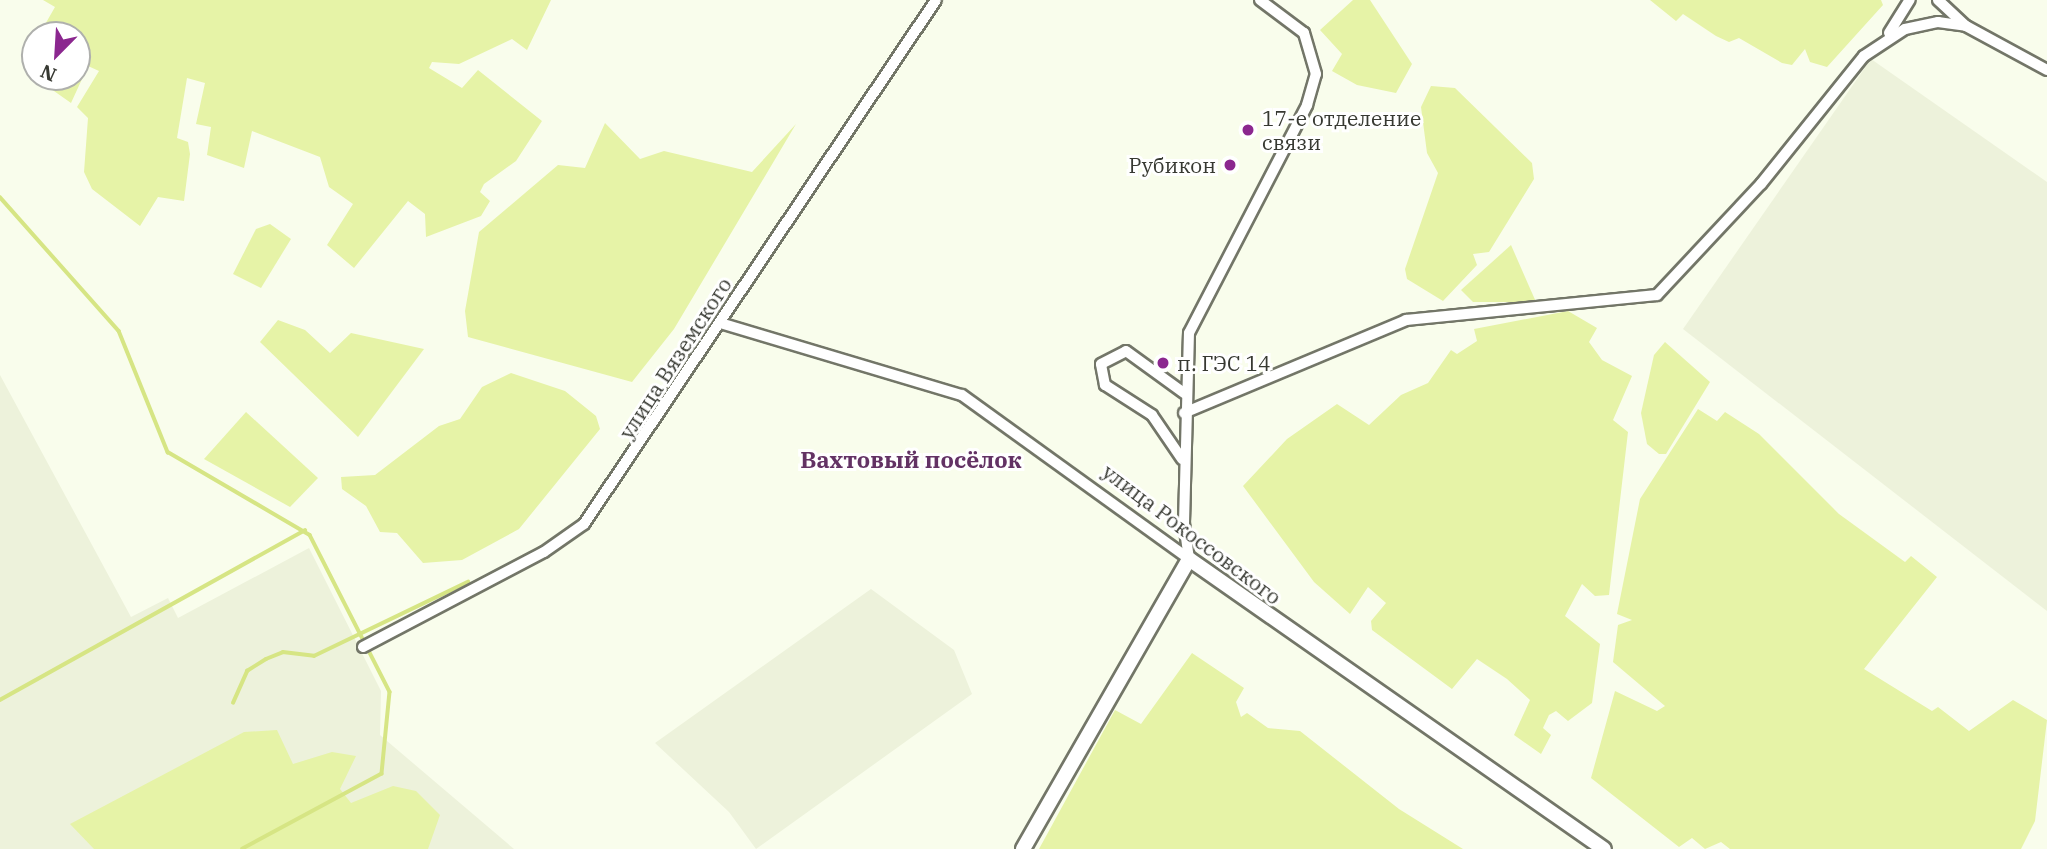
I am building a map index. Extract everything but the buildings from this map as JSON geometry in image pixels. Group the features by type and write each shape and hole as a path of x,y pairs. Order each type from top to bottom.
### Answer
{"street":[{"name":"улица Вяземского","path":"363,647 544,552 584,524 936,0"},
{"path":"1023,849 1189,559 1184,463 1184,393 1196,313 1314,84 1309,40 1260,0"},
{"path":"1184,413 1406,320 1657,295 1884,39 1910,0"},
{"path":"1938,0 1966,26 2047,70"},
{"path":"1884,39 1925,23 1966,26"},
{"name":"улица Рокоссовского","path":"720,323 962,395 1189,559 1604,849"},
{"path":"1184,393 1133,353 1114,352 1101,364 1105,385 1152,415 1184,463"}],"shaded area":[{"path":"1871,59 2047,182 2047,611 1683,329"},
{"path":"0,375 131,617 168,598 178,618 309,548 381,691 380,735 514,849 0,849"},
{"path":"871,589 954,650 972,694 756,849 729,812 655,743"}],"green space":[{"path":"43,0 551,0 527,50 512,39 459,64 432,62 429,68 462,88 478,70 542,121 516,161 484,184 480,192 490,201 481,216 426,237 425,214 408,201 354,268 327,245 353,204 329,187 320,157 252,131 244,168 207,155 211,127 196,124 205,83 187,78 177,138 188,142 190,154 184,201 158,197 140,226 92,189 84,172 88,118 77,107 87,91 91,91 91,84 99,71 91,67 91,21 47,21 55,7"},
{"path":"1353,0 1370,0 1412,64 1396,93 1357,85 1332,71 1342,54 1320,30"},
{"path":"1650,0 1881,0 1883,5 1827,67 1810,62 1805,49 1792,65 1782,63 1739,38 1729,42 1716,36 1683,14 1676,21"},
{"path":"1431,86 1455,88 1532,163 1534,179 1489,252 1473,254 1477,265 1443,301 1407,279 1405,269 1438,173 1427,153 1421,107"},
{"path":"54,91 77,91 71,103"},
{"path":"605,123 640,159 664,151 752,172 796,124 674,329 632,382 468,337 465,311 479,232 558,165 585,168"},
{"path":"270,224 291,239 261,288 233,274 256,229"},
{"path":"1511,245 1536,302 1473,302 1461,290"},
{"path":"1568,311 1597,328 1589,342 1602,360 1632,376 1613,420 1628,432 1609,595 1595,596 1582,584 1565,616 1600,644 1592,703 1568,721 1556,711 1549,715 1543,728 1551,735 1541,754 1514,735 1530,700 1507,679 1477,659 1452,689 1372,630 1371,621 1386,603 1368,587 1350,614 1314,582 1243,486 1287,439 1337,404 1369,425 1401,395 1428,383 1451,350 1457,354 1477,341 1474,329"},
{"path":"278,320 305,330 330,353 351,333 424,349 358,437 260,342"},
{"path":"1665,342 1710,382 1666,454 1659,454 1647,444 1641,413 1654,355"},
{"path":"511,373 565,391 596,416 600,429 519,529 462,560 423,563 397,533 380,532 366,506 342,489 341,477 375,475 439,426 460,419 482,387"},
{"path":"1698,409 1717,421 1725,412 1759,434 1839,514 1905,562 1911,556 1937,577 1864,669 1932,711 1938,707 1969,731 2013,700 2047,720 2035,821 2021,849 1730,849 1721,842 1705,849 1692,838 1679,847 1591,778 1615,691 1657,711 1665,706 1613,662 1618,625 1632,620 1617,614 1640,499"},
{"path":"246,412 318,478 290,507 204,459"},
{"path":"1192,653 1244,688 1236,702 1241,717 1247,713 1268,728 1300,731 1399,809 1463,849 1039,849 1115,710 1141,724"},
{"path":"277,730 293,764 332,752 356,756 340,789 351,803 393,786 416,791 440,815 428,849 94,849 70,824 244,732"}],"waterway":[{"path":"0,197 119,331 168,452 310,535 390,692 382,774 243,849"},
{"path":"0,700 305,530"},
{"path":"233,703 247,671 266,659 283,652 314,656 468,582"}],"place":[{"name":"17-е отделение связи","path":"1248,130"},
{"name":"Рубикон","path":"1230,165"},
{"name":"п. ГЭС 14","path":"1163,363"}],"district":[{"name":"Вахтовый посёлок","path":"911,459"}]}
